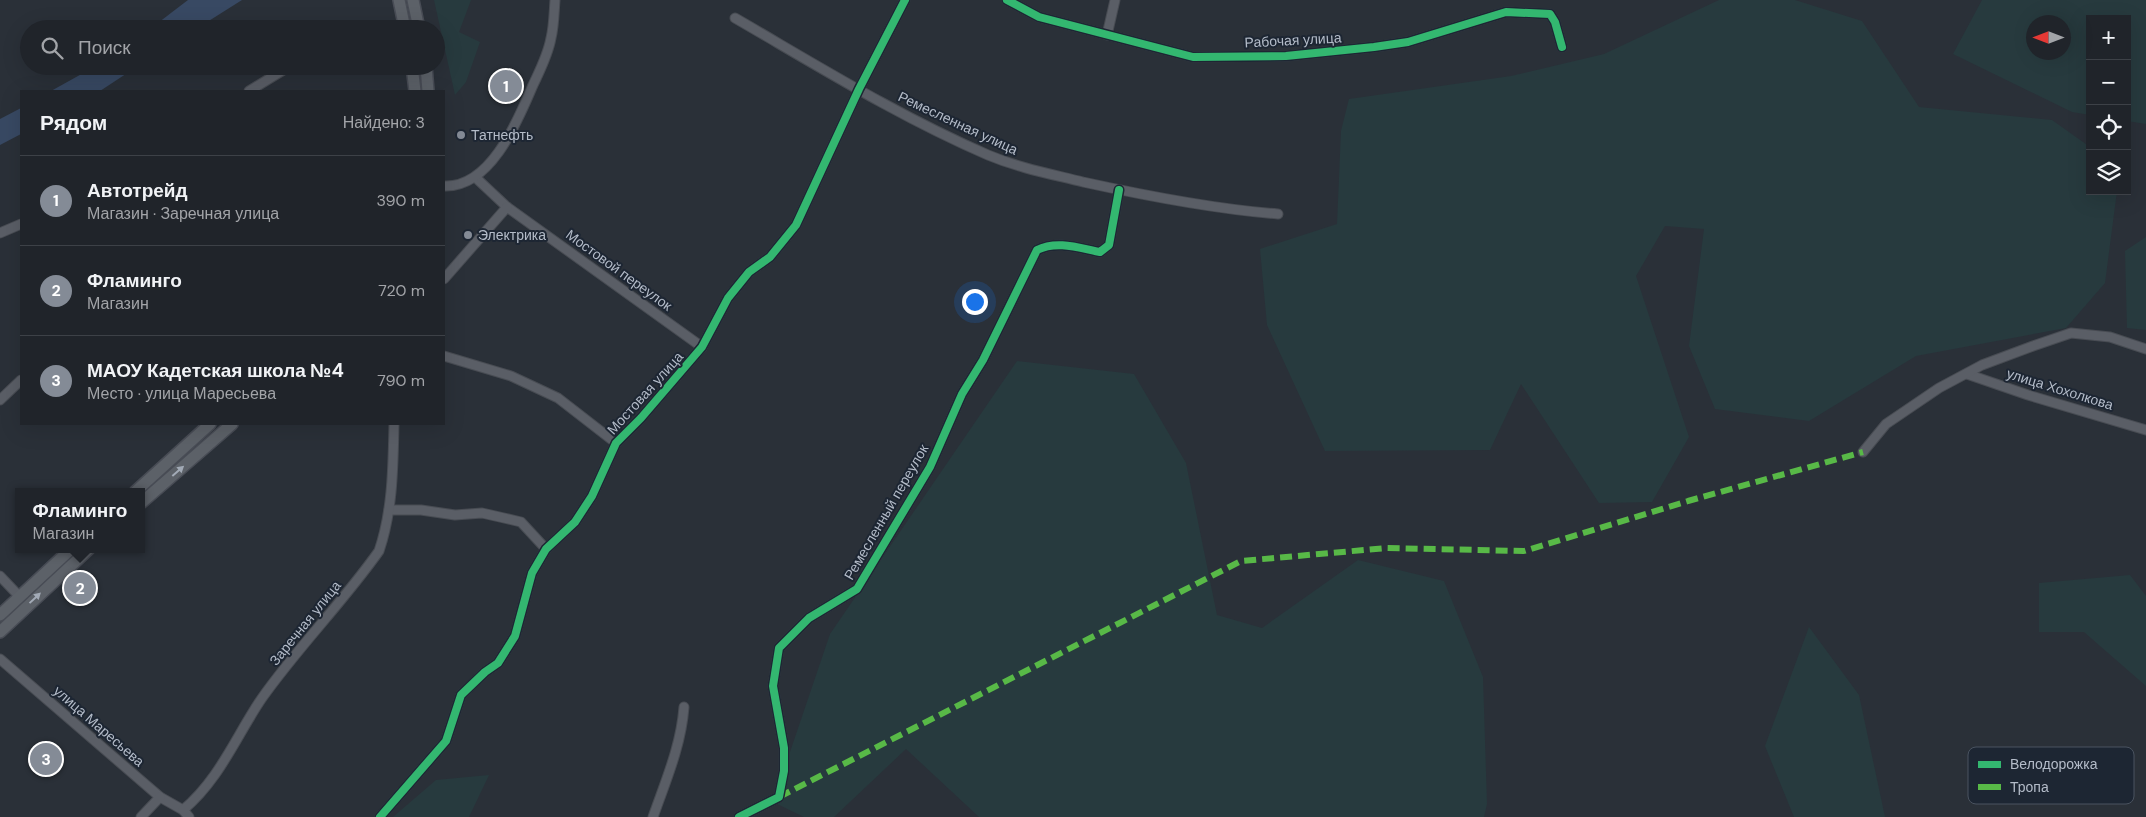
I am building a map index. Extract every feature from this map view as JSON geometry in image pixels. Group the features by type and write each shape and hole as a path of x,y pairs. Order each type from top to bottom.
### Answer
{"main road":[{"path":"399,0 404,20"},
{"path":"413,0 417,20"},
{"path":"413,75 414,90"},
{"path":"427,75 428,90"},
{"path":"139,488 209,425"},
{"path":"145,500 231,425"},
{"path":"0,615 67,553"},
{"path":"0,632 86,553"}],"street":[{"path":"445,186 475,177 499,152 522,110 548,51 553,26 555,0"},
{"name":"Мостовая улица","path":"380,817 446,741 461,695 485,672 498,663 515,636 532,574 546,548 575,522 592,496 616,443 641,418 702,347 728,298 749,272 770,257 796,225 859,89 905,0"},
{"name":"Рабочая улица","path":"1007,0 1039,17 1193,57 1286,56 1408,42 1506,12 1550,14 1555,22 1562,47"},
{"path":"1107,35 1115,0"},
{"name":"Ремесленная улица","path":"735,18 904,116 990,156 1030,169 1119,190 1244,211 1278,214"},
{"path":"252,90 276,75"},
{"name":"Мостовой переулок","path":"475,177 507,207 702,347"},
{"name":"Ремесленный переулок","path":"739,817 779,797 784,771 784,748 773,686 779,648 809,618 857,588 930,467 962,394 987,352 1037,250 1048,244 1061,244 1100,252 1109,245 1119,190"},
{"path":"445,279 507,207"},
{"path":"0,233 20,224"},
{"path":"1863,452 1886,424 1939,388 1982,365 2071,333 2110,337 2146,349"},
{"path":"445,356 512,376 558,398 616,443"},
{"name":"улица Хохолкова","path":"1967,374 2146,430"},
{"path":"0,400 20,381"},
{"name":"Заречная улица","path":"186,813 228,757 262,699 379,551 386,529 394,425"},
{"path":"388,510 421,510 455,515 482,513 521,522 546,548"},
{"path":"0,576 19,596"},
{"name":"улица Маресьева","path":"0,659 160,797 186,813"},
{"path":"653,817 676,756 682,729 684,707"},
{"path":"141,817 160,797"}],"green space":[{"path":"434,0 471,0 459,32 480,42 466,82 455,95 445,50 445,20 438,20"},
{"path":"1719,0 1795,0 1862,21 1919,107 2052,120 2086,144 2086,195 2116,195 2105,283 2066,328 1916,356 1809,421 1715,409 1689,346 1704,229 1665,226 1636,276 1689,437 1652,502 1599,503 1521,384 1490,450 1325,451 1267,325 1260,249 1337,224 1341,131 1349,99 1511,76 1604,54"},
{"path":"1982,0 2146,0 2146,124 2131,122 2131,15 2086,15 2086,114 2072,112 1953,54"},
{"path":"2146,237 2146,330 2127,328 2125,251"},
{"path":"1017,361 1134,374 1186,463 1217,615 1262,628 1358,560 1444,581 1483,677 1487,804 1484,817 979,817 906,749 834,817 804,817 773,802 830,634"},
{"path":"2130,575 2146,596 2146,686 2084,632 2039,632 2039,583"},
{"path":"1809,627 1859,695 1885,817 1794,817 1765,746"},
{"path":"489,775 469,817 393,817 436,780"}],"water":[{"path":"188,0 242,0 210,20 162,20"},
{"path":"80,75 124,75 102,90 53,90"},
{"path":"20,109 20,135 0,145 0,119"}],"marked path":[{"path":"779,797 1241,561 1387,548 1524,551 1688,501 1863,452"}],"cycle path":[{"path":"380,817 446,741 461,695 485,672 498,663 515,636 532,573 546,549 575,522 592,496 616,443 641,418 702,347 728,298 749,272 770,257 796,225 859,89 905,0"},
{"path":"1007,0 1039,17 1193,57 1286,56 1374,47 1408,42 1506,12 1550,14 1555,22 1562,47"},
{"path":"739,817 779,797 784,771 784,748 773,686 779,648 809,618 857,589 930,467 962,394 983,360 1037,250 1060,245 1100,252 1109,245 1119,190"}],"place":[{"name":"Автотрейд","path":"506,86"},
{"name":"Татнефть","path":"461,135"},
{"name":"Электрика","path":"468,235"},
{"name":"Фламинго","path":"80,588"},
{"name":"МАОУ Кадетская школа №4","path":"46,759"}]}
